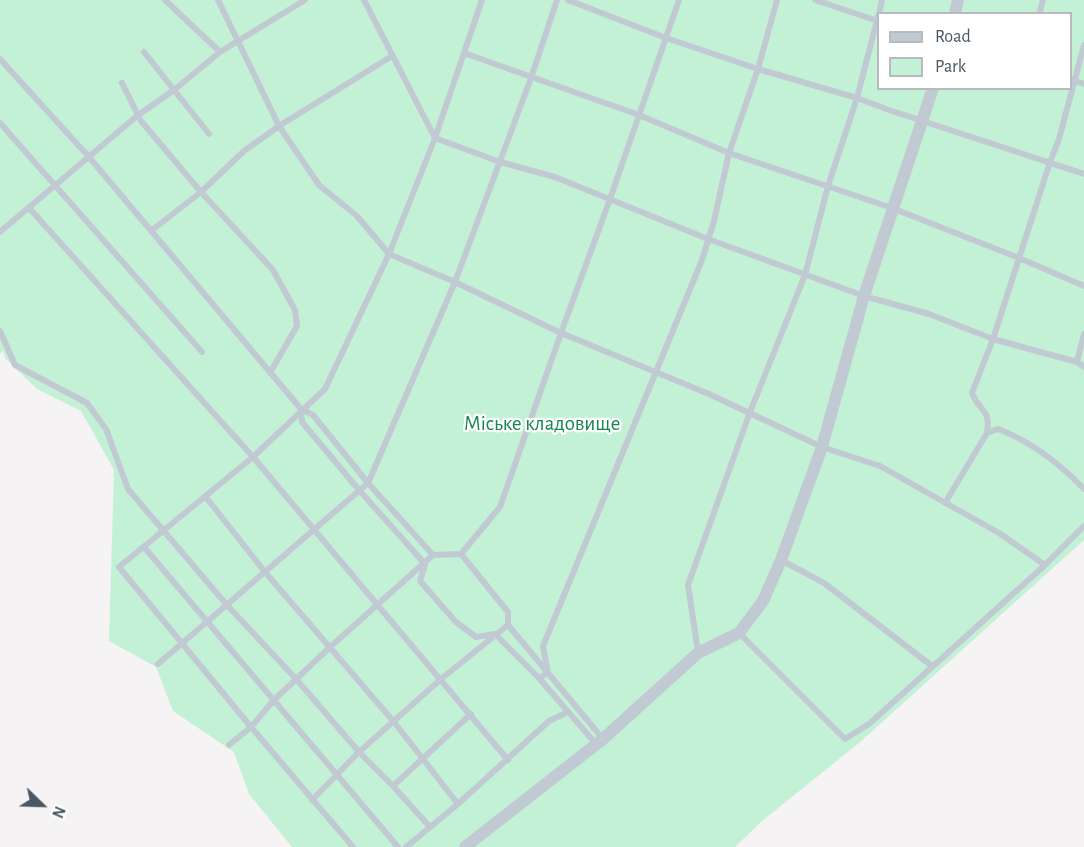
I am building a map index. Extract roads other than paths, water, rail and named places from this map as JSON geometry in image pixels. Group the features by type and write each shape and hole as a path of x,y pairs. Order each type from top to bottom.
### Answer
{"street":[{"path":"465,847 599,741 698,653 739,633 763,601 781,560 822,447 864,296 932,90"}],"lane":[{"path":"165,0 220,52"},
{"path":"218,0 279,126 318,185 357,216 389,254 455,282 561,333 750,412 822,447 880,466 999,533 1045,565"},
{"path":"0,231 137,116 174,90 220,52 305,0"},
{"path":"364,0 435,138 500,162 555,177 708,239 864,296 930,314 993,339 1077,362 1084,367"},
{"path":"353,847 119,567 253,457 301,409 325,389 389,254 435,138 482,0"},
{"path":"158,664 368,483 455,282 531,78 557,0"},
{"path":"568,0 666,38 758,69 857,98 1084,174"},
{"path":"229,745 251,727 274,700 329,648 433,555 461,554 501,507 679,0"},
{"path":"548,673 543,646 702,260 714,221 729,153 758,69 777,0"},
{"path":"815,0 877,18"},
{"path":"698,653 688,585 750,412 805,275 828,186 857,98 877,22"},
{"path":"1084,45 1072,80 1084,84"},
{"path":"144,52 209,134"},
{"path":"464,53 639,115 729,153 892,208 1084,286"},
{"path":"151,231 201,192 244,151 279,126 392,56"},
{"path":"0,59 89,157 270,374 301,409 313,415 368,483 433,555"},
{"path":"122,83 137,116 201,192 273,270 295,310 297,326 270,374"},
{"path":"945,503 987,434 987,413 974,399 972,393 993,339 1059,139 1070,90"},
{"path":"0,123 202,352"},
{"path":"30,208 253,457 508,760"},
{"path":"0,331 15,365 87,403 106,429 128,489 226,604 430,827"},
{"path":"1077,362 1084,334"},
{"path":"301,409 302,422 425,564"},
{"path":"987,434 998,429 1024,441 1067,471 1084,489"},
{"path":"205,496 265,572 394,722 458,804"},
{"path":"739,633 844,739 869,724 1045,565 1084,526"},
{"path":"144,547 399,847"},
{"path":"461,554 508,612 508,625 548,673 599,741"},
{"path":"781,560 824,583 932,666"},
{"path":"425,564 420,581 456,622 476,637 495,634"},
{"path":"312,800 359,752 441,679 508,625"},
{"path":"495,634 539,678 568,712 599,741"},
{"path":"539,678 548,673"},
{"path":"406,847 508,760 549,721 568,712"},
{"path":"393,786 471,714"}],"park label":[{"name":"Міське кладовище","path":"542,424"}]}
